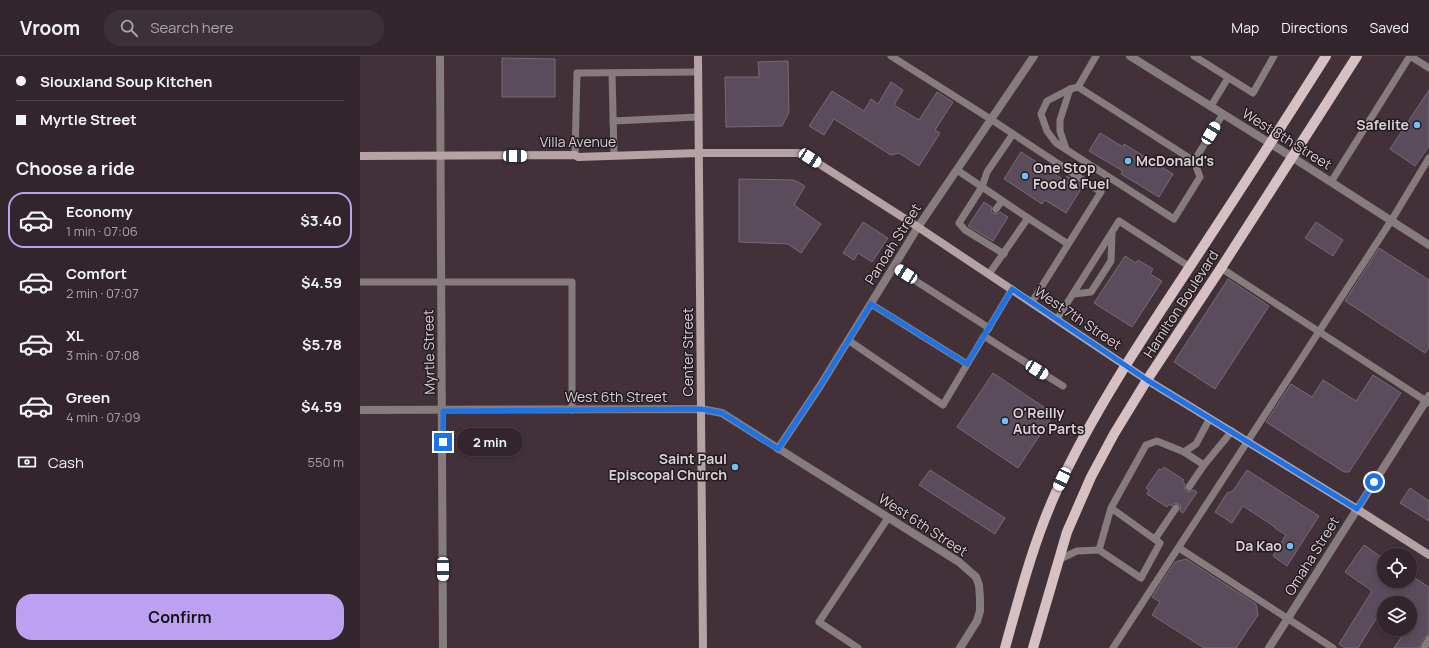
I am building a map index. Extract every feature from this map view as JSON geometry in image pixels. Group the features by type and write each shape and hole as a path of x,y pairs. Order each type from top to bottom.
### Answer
{"main road":[{"name":"Center Street","path":"698,56 703,648"},
{"name":"Hamilton Boulevard","path":"1005,648 1034,548 1073,455 1126,366 1271,144 1326,56"},
{"name":"Hamilton Boulevard","path":"1032,648 1067,532 1091,477 1114,434 1147,380 1357,56"},
{"name":"Villa Avenue","path":"360,156 578,157 699,153"},
{"name":"West 7th Street","path":"699,153 798,153 810,158 990,274 1147,380 1232,431 1429,555"}],"street":[{"name":"Myrtle Street","path":"440,56 443,411 443,648"},
{"name":"Panoah Street","path":"778,449 820,386 918,227 1034,56"},
{"name":"West 8th Street","path":"1130,56 1429,245"},
{"name":"Omaha Street","path":"1270,648 1357,509 1428,400"},
{"name":"West 6th Street","path":"360,410 443,411 701,409 722,413 959,562 976,578 980,592 980,611 977,621 960,648"}],"lane":[{"path":"891,56 1101,192 1032,302"},
{"path":"1066,150 1060,131 1060,120 1074,88 1096,56"},
{"path":"1194,56 1253,93 1274,56"},
{"path":"1331,182 1410,56 1429,68"},
{"path":"612,72 614,156"},
{"path":"575,156 577,73 698,72"},
{"path":"1211,106 1228,78"},
{"path":"1074,88 1194,161 1200,177 1174,219 1066,150 1056,142 1047,131 1042,114 1047,102 1074,88"},
{"path":"1194,161 1223,114"},
{"path":"613,121 698,117"},
{"path":"1004,254 965,230 960,223 982,187 987,172 1013,134"},
{"path":"1113,648 1390,221 1429,158"},
{"path":"957,170 1068,244"},
{"path":"996,210 1002,201"},
{"path":"990,274 1028,218"},
{"path":"1057,319 1119,221 1190,267"},
{"path":"1074,294 1091,292 1111,261 1112,233"},
{"path":"894,267 989,328"},
{"path":"1221,268 1428,400"},
{"path":"360,282 572,282 572,410"},
{"path":"848,340 943,405 1012,289"},
{"path":"871,304 967,364"},
{"path":"984,336 1063,386"},
{"path":"1184,452 1196,444 1210,418"},
{"path":"1189,487 1204,465 1232,431"},
{"path":"1099,550 1111,508 1146,445 1157,440 1184,452 1204,465"},
{"path":"1058,560 1077,551 1099,550 1141,578 1160,543 1111,508"},
{"path":"1155,539 1176,508"},
{"path":"858,648 819,622 888,518"},
{"path":"1179,548 1333,648"},
{"path":"1424,648 1429,639"}],"building":[{"path":"502,58 555,59 555,97 502,97"},
{"path":"788,61 789,112 782,126 726,127 725,77 759,77 758,62"},
{"path":"891,82 903,90 894,105 919,120 937,92 953,102 935,130 940,133 919,166 899,153 891,155 834,119 824,135 809,126 832,91 864,111 871,99 878,104"},
{"name":"Safelite","path":"1429,90 1429,146 1415,166 1390,149"},
{"name":"McDonald's","path":"1100,133 1123,147 1124,144 1173,174 1159,197 1121,174 1123,171 1089,151"},
{"path":"1021,152 1064,180 1067,176 1083,186 1066,213 1045,200 1042,204 1004,179"},
{"path":"739,179 794,180 805,186 794,205 821,224 801,253 788,244 739,242"},
{"path":"984,202 992,207 991,211 993,213 998,214 1000,212 1008,217 993,241 968,226"},
{"path":"863,222 888,238 872,262 858,253 854,260 843,253"},
{"path":"1316,222 1343,240 1333,256 1305,238"},
{"path":"1379,248 1429,280 1429,347 1425,353 1345,301"},
{"path":"1125,256 1136,263 1138,260 1153,269 1150,274 1162,281 1132,327 1094,303"},
{"path":"1228,279 1269,306 1215,389 1174,362"},
{"name":"O'Reilly Auto Parts","path":"993,373 1054,414 1018,468 957,427"},
{"path":"1373,375 1401,393 1349,472 1344,472 1266,422 1291,384 1312,397 1323,380 1356,401"},
{"path":"1164,467 1184,480 1182,482 1185,484 1184,487 1186,491 1189,492 1193,490 1197,492 1183,513 1180,511 1181,506 1178,504 1174,503 1172,506 1169,504 1167,507 1147,494 1149,490 1146,488 1159,469 1162,470"},
{"path":"930,470 1005,518 995,534 919,485"},
{"path":"1247,470 1319,516 1287,566 1273,556 1286,535 1243,506 1232,523 1215,512 1227,493 1233,491"},
{"path":"1410,488 1429,501 1429,521 1400,503"},
{"path":"1364,545 1377,554 1377,588 1417,588 1417,579 1429,587 1429,634 1425,637 1419,648 1394,648 1402,636 1417,636 1417,596 1377,596 1377,617 1358,648 1345,648 1339,644 1372,591 1345,572"},
{"path":"1186,559 1256,604 1258,615 1236,648 1204,648 1152,615 1160,602 1152,597 1175,562"}],"place":[{"name":"Safelite","path":"1417,125"},
{"name":"McDonald's","path":"1128,161"},
{"name":"One Stop Food & Fuel","path":"1025,176"},
{"name":"O'Reilly Auto Parts","path":"1005,421"},
{"name":"Saint Paul Episcopal Church","path":"735,467"},
{"name":"Da Kao","path":"1290,546"}],"route":[{"path":"443,442 443,411 701,409 722,413 778,449 820,386 871,304 967,364 1012,289 1147,380 1260,448 1357,509 1374,482"}]}
